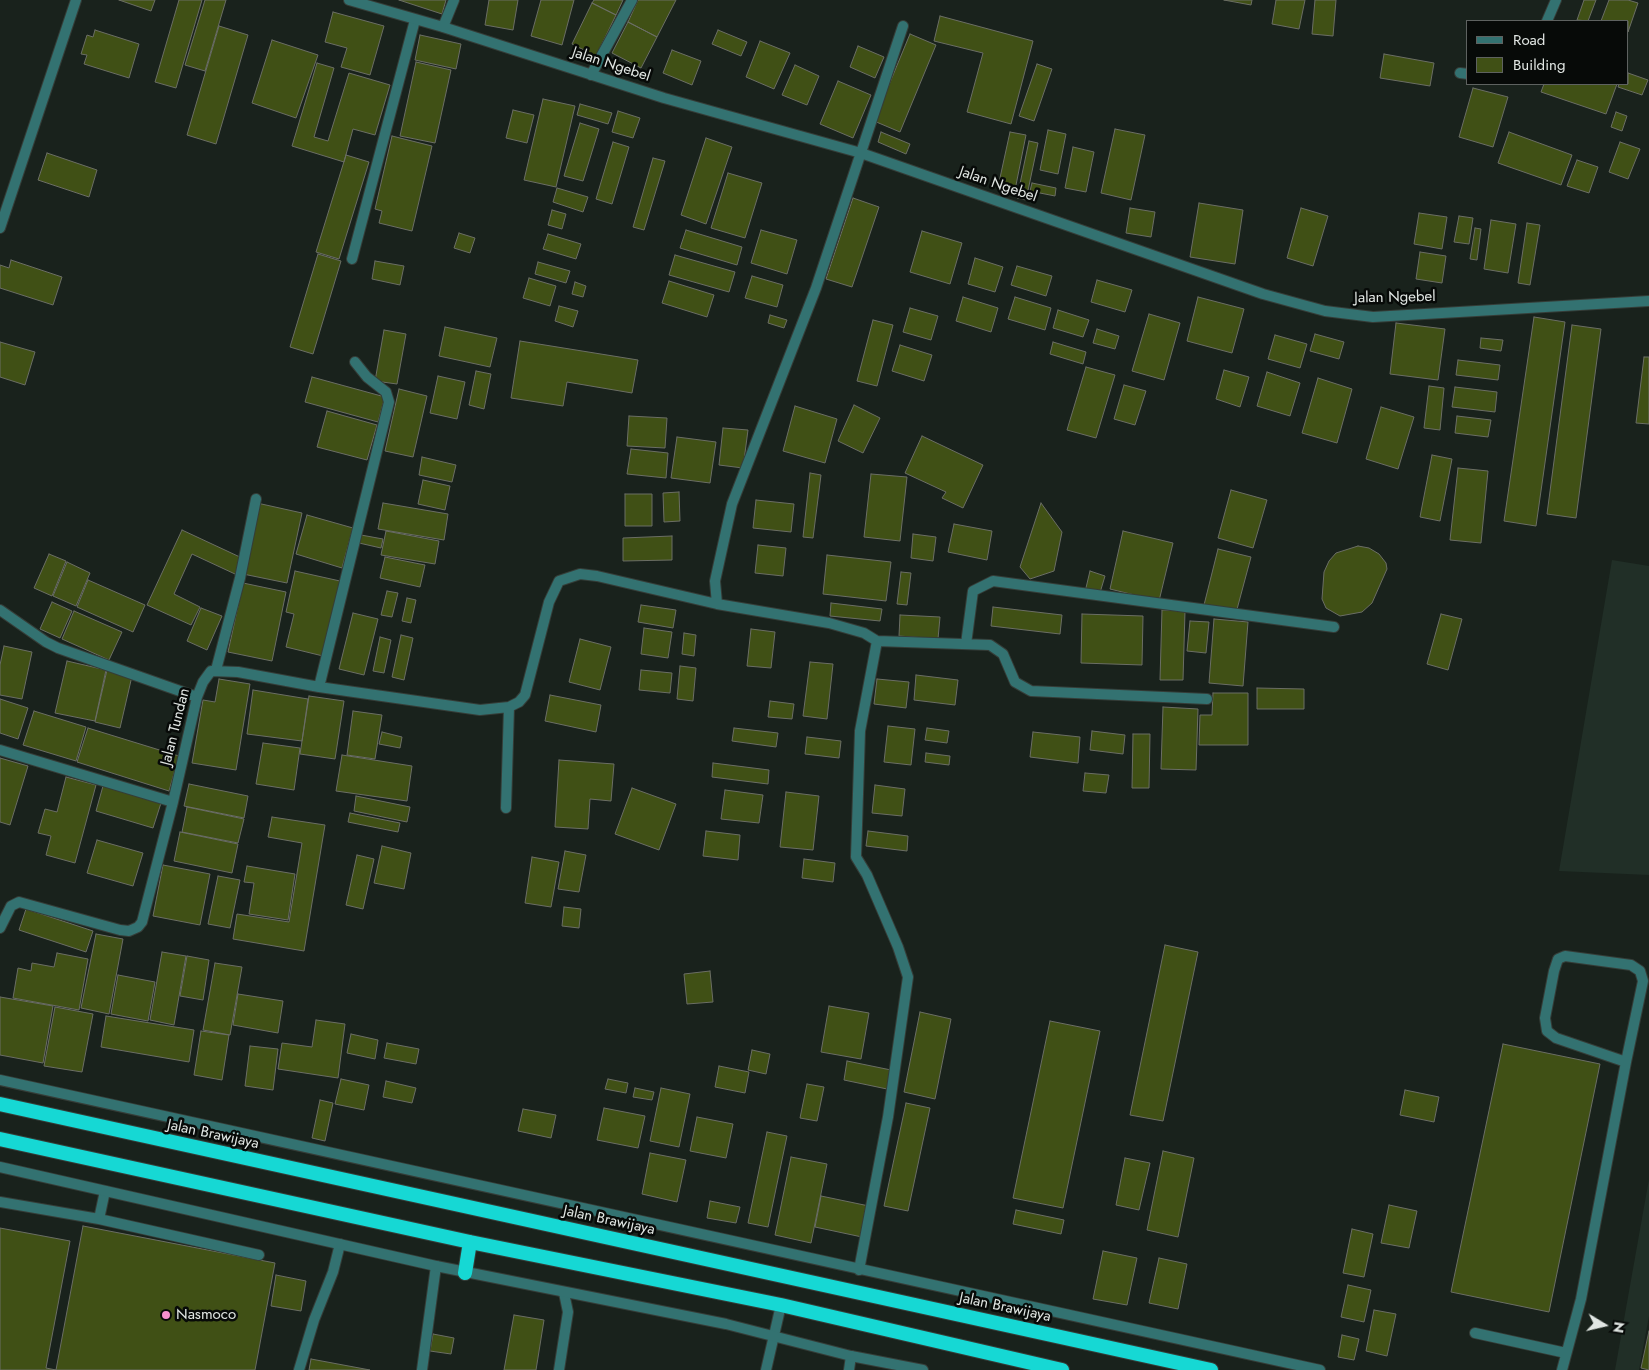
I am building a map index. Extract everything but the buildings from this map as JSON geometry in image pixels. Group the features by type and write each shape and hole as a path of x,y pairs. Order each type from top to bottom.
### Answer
{"highway":[{"name":"Jalan Brawijaya","path":"0,1104 1211,1370"},
{"path":"0,1139 470,1242 781,1305 1062,1370"},
{"path":"465,1273 470,1242"}],"street":[{"path":"0,228 76,0"},
{"name":"Jalan Ngebel","path":"349,0 443,27 664,98 861,153 1263,294 1325,312 1373,317 1649,301"},
{"path":"443,27 454,0"},
{"path":"591,75 632,0"},
{"path":"1547,20 1556,0"},
{"path":"352,259 415,20"},
{"path":"716,604 715,581 732,504 816,288 903,26"},
{"path":"319,687 389,402 386,392 367,377 355,362"},
{"path":"256,500 233,606 216,670 480,710 508,707 519,702 525,695 549,602 559,581 580,574 670,591 716,604 829,623 864,633 877,641 990,645 1003,654 1015,682 1031,691 1207,699"},
{"path":"966,644 972,591 993,581 1334,627"},
{"path":"0,610 46,642 58,648 197,697"},
{"path":"859,1270 888,1117 908,978 898,947 867,875 856,857 860,731 877,641"},
{"name":"Jalan Tundan","path":"0,928 11,906 19,902 120,930 128,931 138,927 142,922 174,802 197,697 207,675 216,670"},
{"path":"506,808 508,707"},
{"path":"0,750 174,802"},
{"path":"1562,1370 1581,1299 1643,981 1640,972 1631,965 1565,956 1558,959 1545,1018 1547,1031 1556,1038 1626,1062"},
{"path":"0,1080 1320,1370"},
{"path":"0,1167 465,1273 726,1324 851,1356 923,1370"},
{"path":"99,1219 105,1191"},
{"path":"0,1202 99,1219 259,1256"},
{"path":"299,1370 340,1244"},
{"path":"422,1370 436,1266"},
{"path":"559,1370 568,1312 564,1293"},
{"path":"766,1370 781,1305"},
{"path":"1475,1333 1566,1353"},
{"path":"849,1370 851,1356"}],"shaded area":[{"path":"1612,560 1649,566 1649,875 1559,871"},
{"path":"1649,1179 1649,1316 1639,1370 1615,1370"}],"place":[{"name":"Nasmoco","path":"166,1315"}]}
